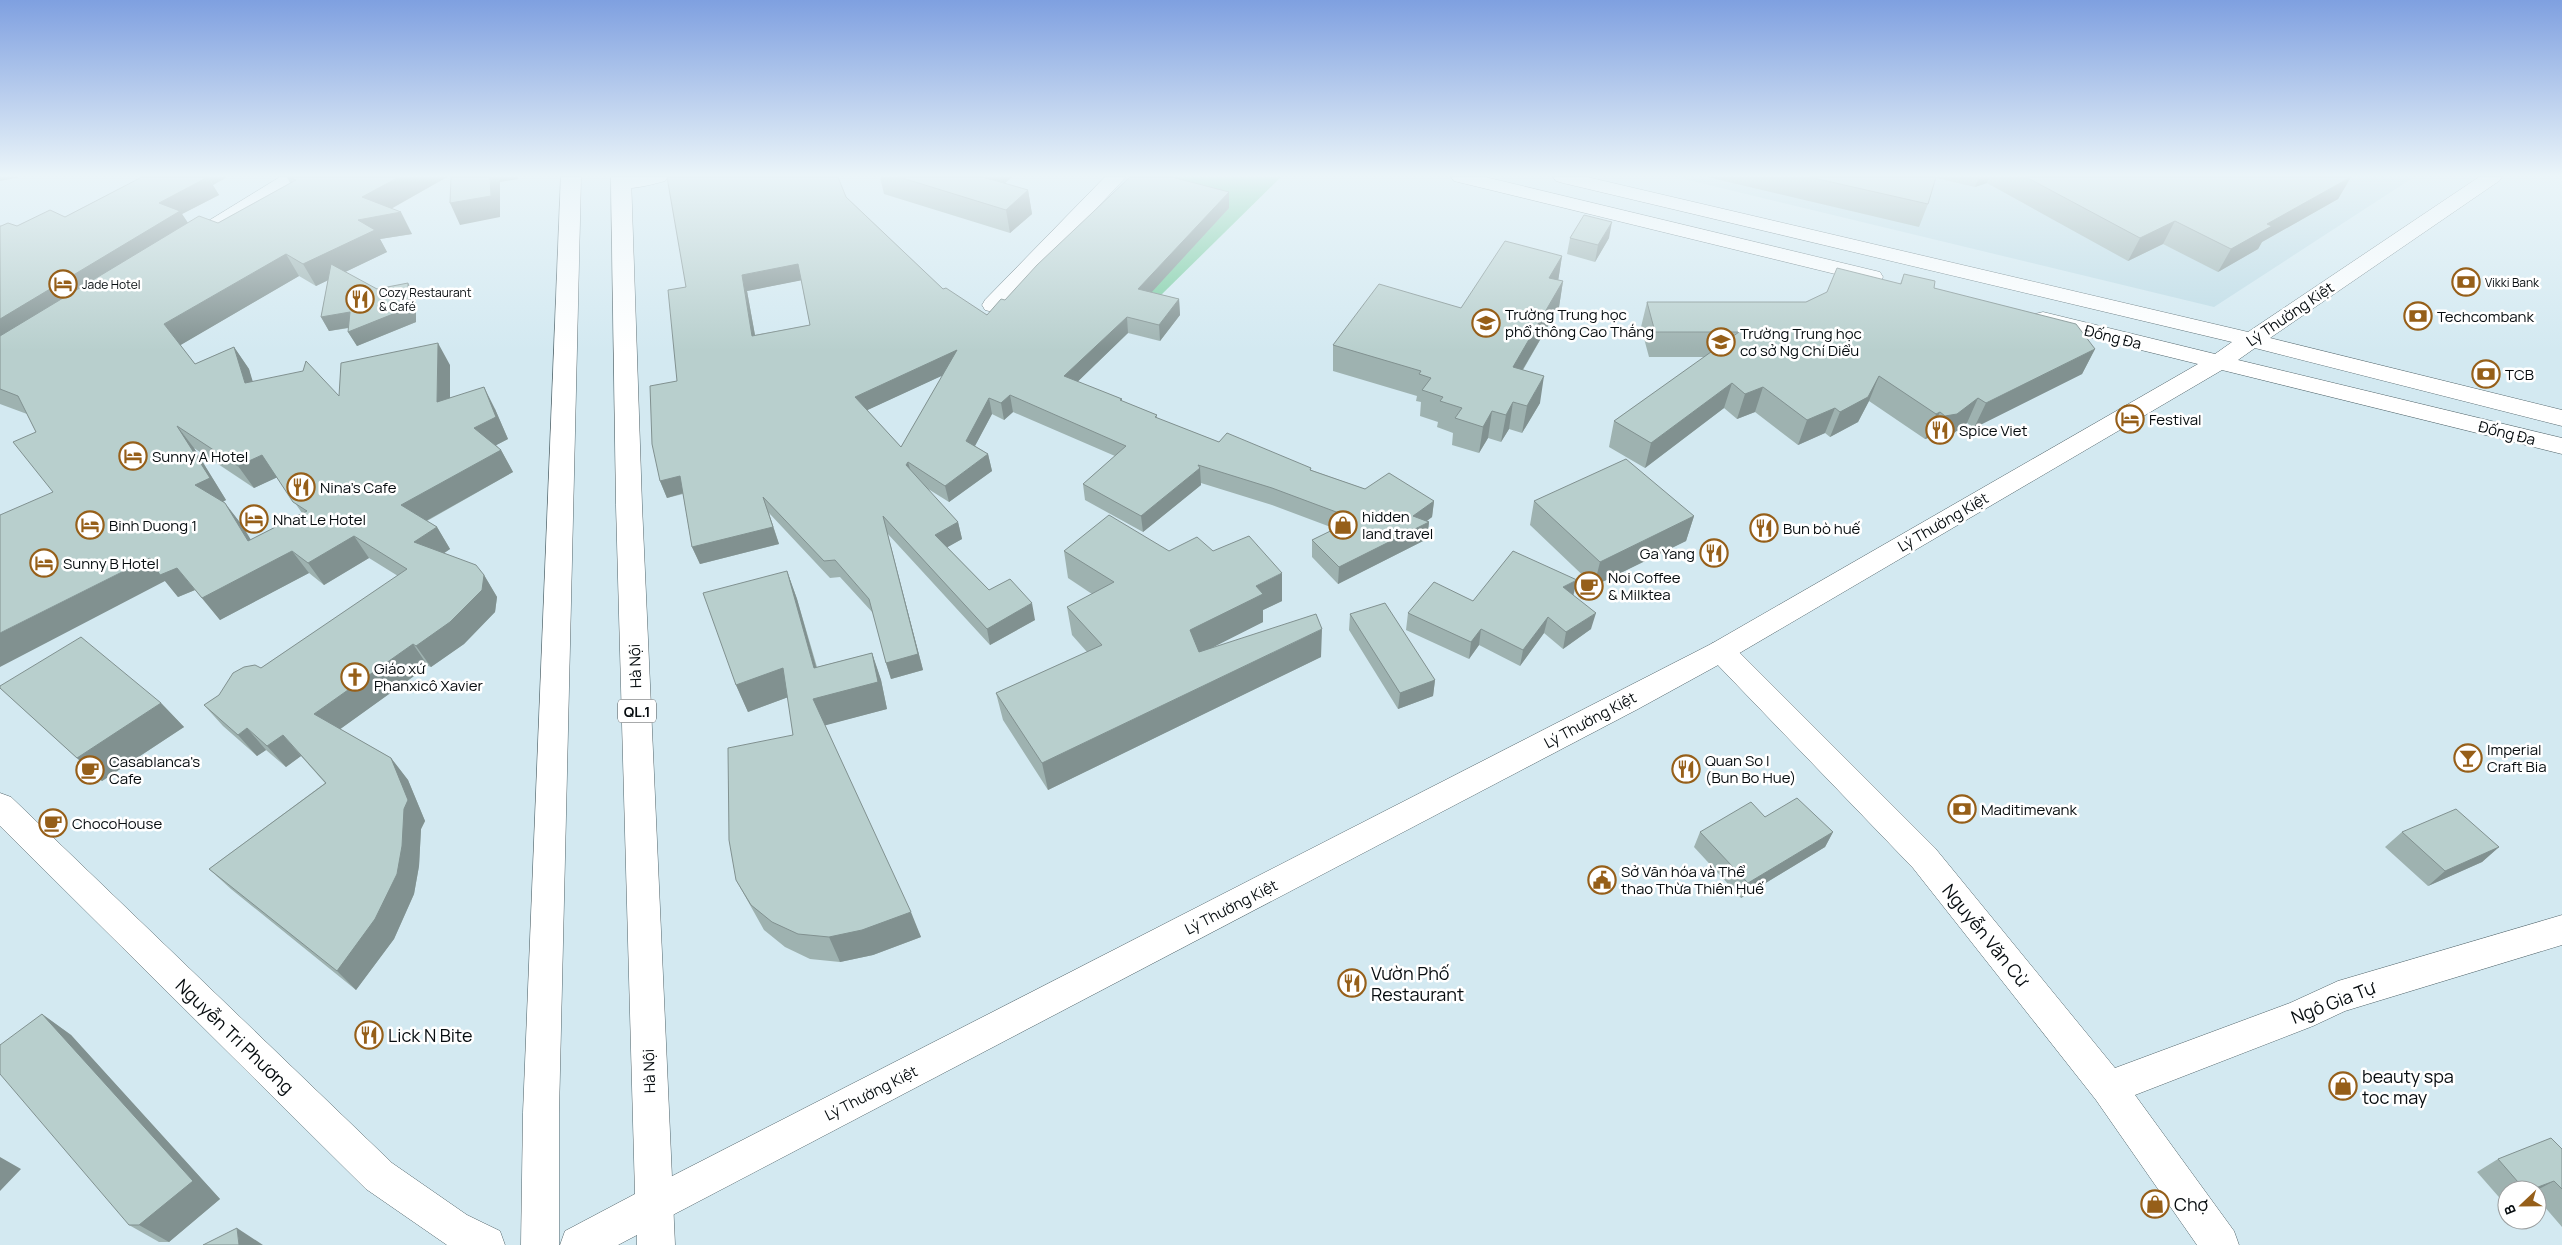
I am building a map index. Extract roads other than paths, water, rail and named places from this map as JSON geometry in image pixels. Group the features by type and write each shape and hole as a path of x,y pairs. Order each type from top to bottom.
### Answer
{"street":[{"path":"167,254 198,235"},
{"path":"540,1245 541,1114 569,235"},
{"name":"Hà Nội","path":"622,235 629,505 656,1245"},
{"path":"993,305 1060,235"},
{"path":"1699,235 1896,283"},
{"name":"Đống Đa","path":"1808,235 2251,340 2562,418"},
{"name":"Lý Thường Kiệt","path":"579,1245 1620,706 1720,651 2219,362 2406,235"},
{"name":"Đống Đa","path":"2020,314 2562,446"},
{"name":"Nguyễn Văn Cừ","path":"1720,651 1924,858 2109,1088 2220,1245"},
{"name":"Nguyễn Tri Phương","path":"0,806 379,1176 446,1223 486,1245"},
{"name":"Ngô Gia Tự","path":"2109,1088 2301,1015 2338,997 2562,930"}],"place":[{"name":"Vikki Bank","path":"2466,282"},
{"name":"Jade Hotel","path":"63,284"},
{"name":"Cozy Restaurant & Café","path":"360,299"},
{"name":"Techcombank","path":"2418,316"},
{"name":"Trường Trung học phổ thông Cao Thắng","path":"1486,323"},
{"name":"Trường Trung học cơ sở Ng Chí Diểu","path":"1721,342"},
{"name":"TCB","path":"2486,374"},
{"name":"Festival","path":"2130,419"},
{"name":"Spice Viet","path":"1940,430"},
{"name":"Sunny A Hotel","path":"133,456"},
{"name":"Nina's Cafe","path":"301,487"},
{"name":"Nhat Le Hotel","path":"254,519"},
{"name":"Binh Duong 1","path":"90,525"},
{"name":"hidden land travel","path":"1343,525"},
{"name":"Bun bò huế","path":"1764,528"},
{"name":"Ga Yang","path":"1714,553"},
{"name":"Sunny B Hotel","path":"44,563"},
{"name":"Noi Coffee & Milktea","path":"1589,586"},
{"name":"Giáo xứ Phanxicô Xavier","path":"355,677"},
{"name":"Imperial Craft Bia","path":"2468,758"},
{"name":"Quan So I (Bun Bo Hue)","path":"1686,769"},
{"name":"Casablanca's Cafe","path":"90,770"},
{"name":"Maditimevank","path":"1962,809"},
{"name":"ChocoHouse","path":"53,823"},
{"name":"Sở Văn hóa và Thể thao Thừa Thiên Huế","path":"1602,880"},
{"name":"Vườn Phố Restaurant","path":"1352,983"},
{"name":"Lick N Bite","path":"369,1035"},
{"name":"beauty spa toc may","path":"2343,1086"},
{"name":"Chợ","path":"2155,1204"}]}
